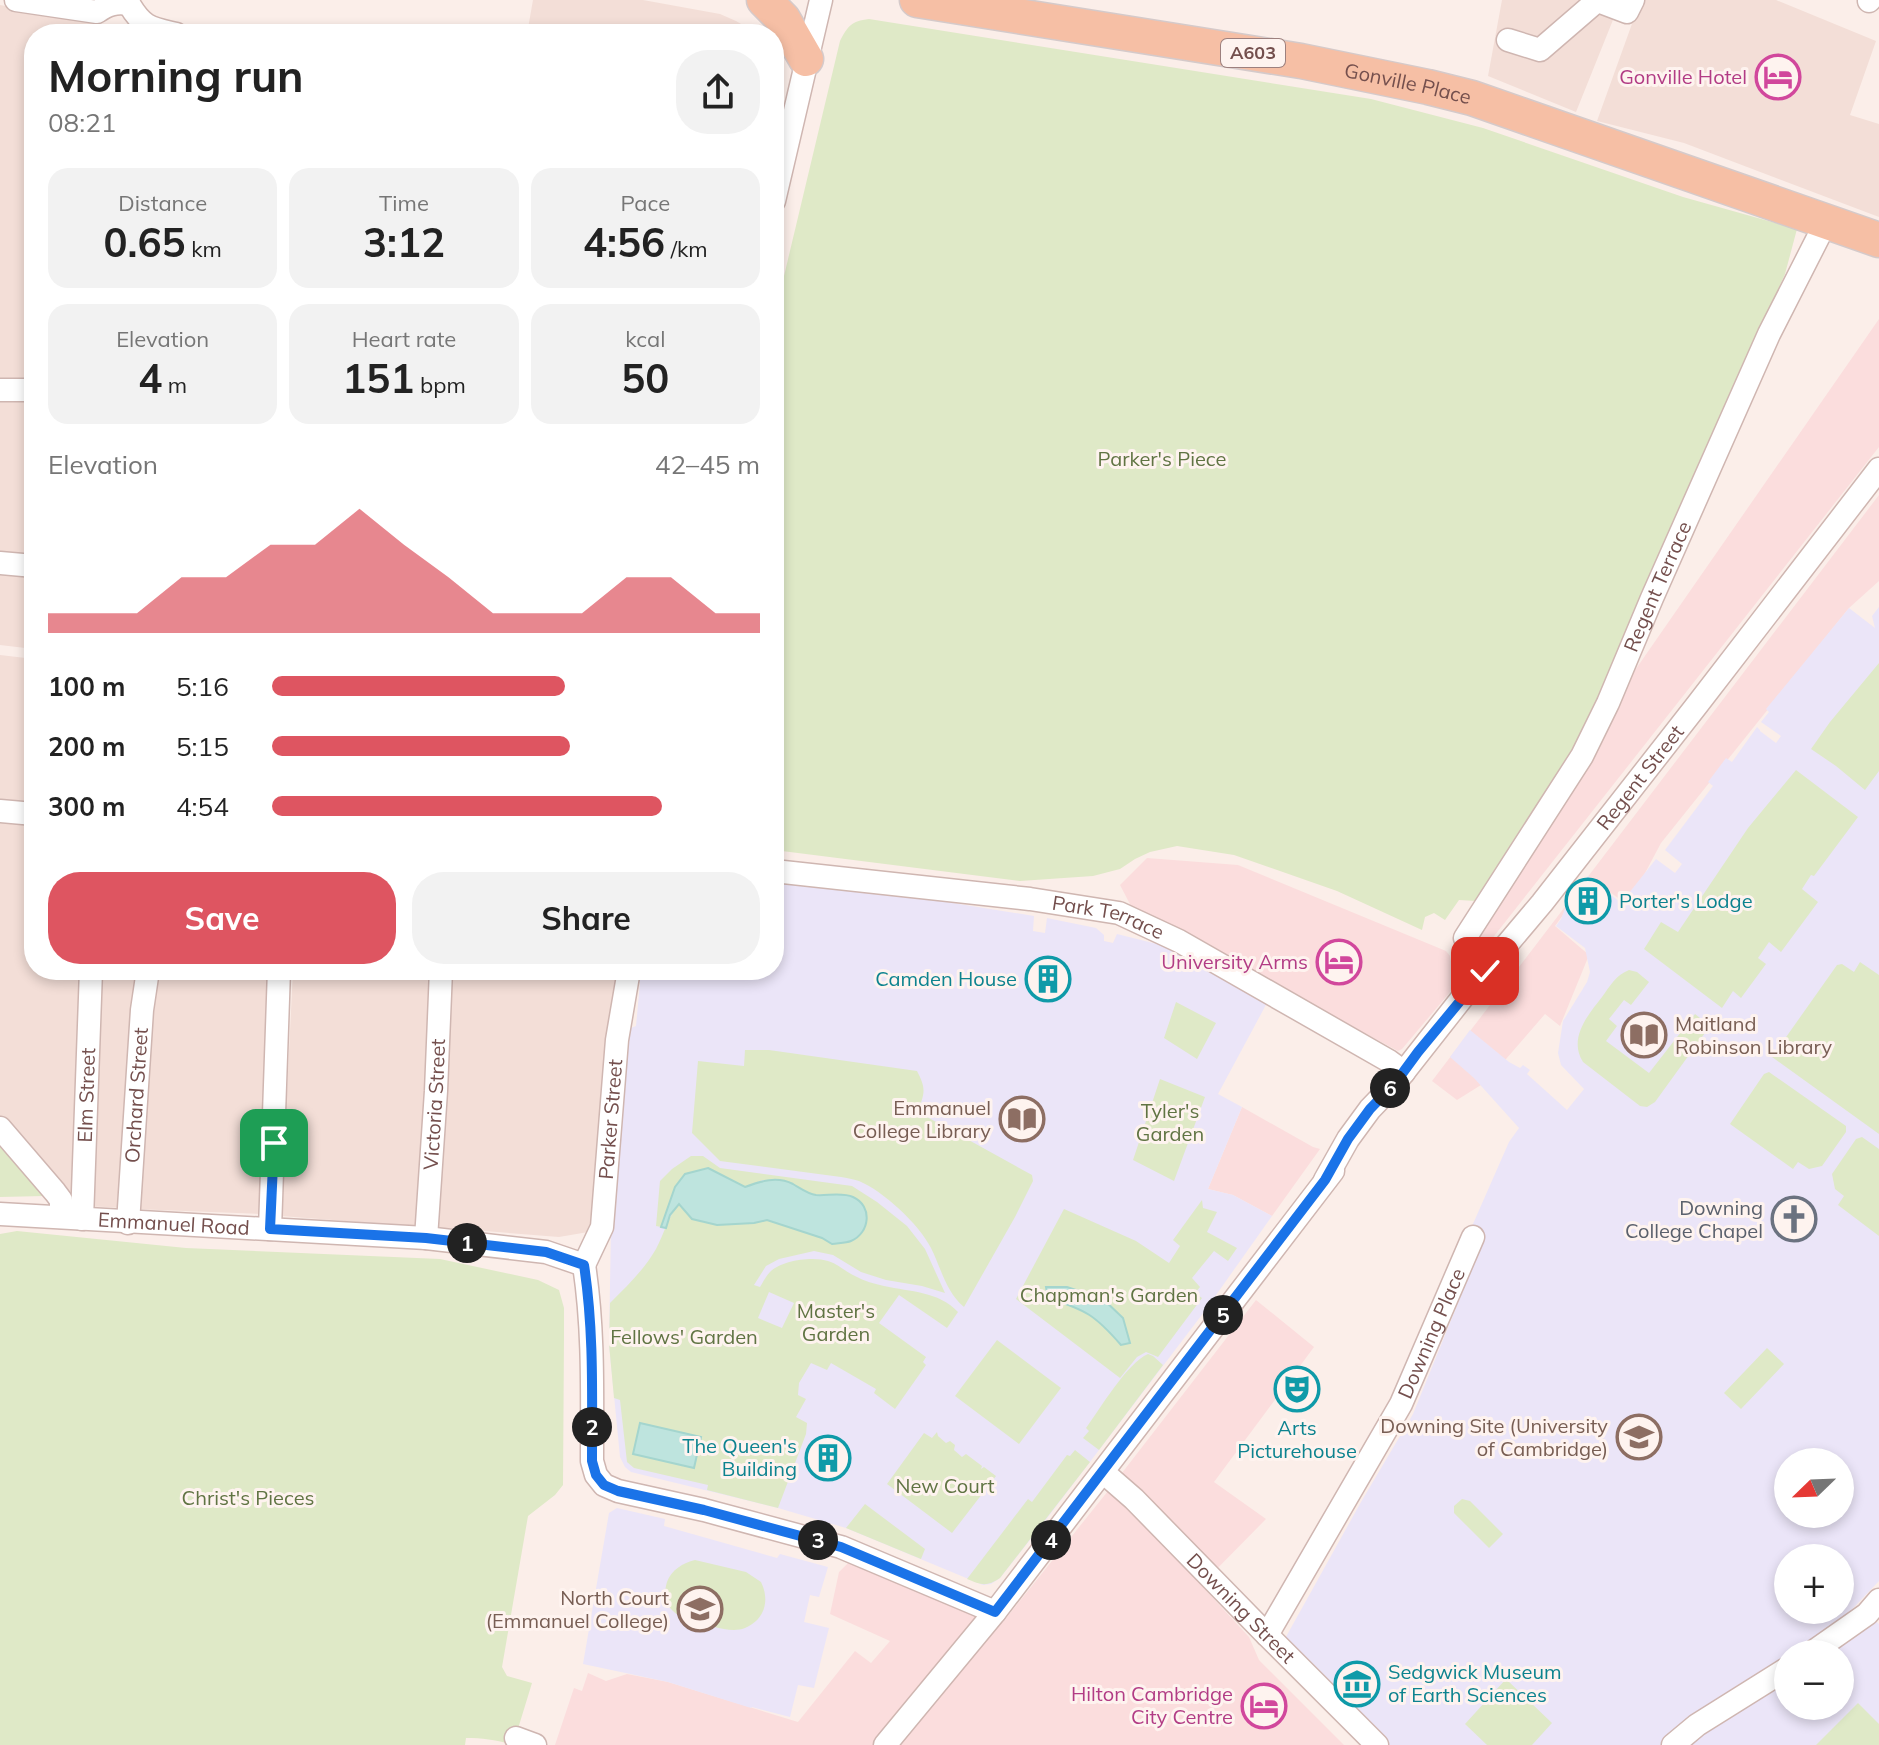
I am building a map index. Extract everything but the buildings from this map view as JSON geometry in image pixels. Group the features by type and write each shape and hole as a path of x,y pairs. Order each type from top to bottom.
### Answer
{"main road":[{"path":"764,0 783,19 806,59"},
{"name":"Gonville Place","path":"917,0 1301,61 1428,87 1472,98 1879,240"}],"street":[{"path":"16,0 98,23 110,4 129,2 136,17 144,24"},
{"path":"784,157 821,0"},
{"path":"1508,40 1540,50 1598,1 1630,6"},
{"name":"Regent Terrace","path":"1465,938 1582,756 1769,334 1826,222"},
{"path":"0,390 24,390"},
{"name":"Regent Street","path":"885,1745 995,1612 1103,1472 1325,1180 1348,1139 1370,1109 1400,1077 1542,903 1879,469"},
{"path":"0,563 24,565"},
{"path":"0,811 24,813"},
{"name":"Park Terrace","path":"784,872 1030,899 1119,913 1179,941 1389,1061 1400,1077"},
{"name":"Elm Street","path":"71,1218 90,980"},
{"name":"Orchard Street","path":"128,1223 146,980"},
{"path":"270,1229 279,980"},
{"name":"Victoria Street","path":"426,1238 441,980"},
{"name":"Parker Street","path":"584,1265 602,1227 617,1040 627,980"},
{"path":"0,1128 55,1192 71,1218"},
{"name":"Emmanuel Road","path":"0,1214 426,1238 546,1252 584,1265"},
{"name":"Downing Place","path":"1267,1635 1401,1404 1473,1237"},
{"path":"584,1265 590,1301 592,1461 596,1475 604,1485 841,1547 995,1612"},
{"name":"Downing Street","path":"1103,1472 1134,1499 1377,1745"},
{"path":"1830,1640 1878,1604"},
{"path":"1673,1745 1697,1725 1774,1677"}],"shaded area":[{"path":"533,0 643,0 720,14 741,24 529,24"},
{"path":"1502,0 1621,0 1576,112 1488,76"},
{"path":"1645,0 1776,0 1876,41 1850,115 1879,124 1879,217 1684,143 1597,121 1633,21"},
{"path":"0,5 104,24 24,24 24,386 0,386"},
{"path":"1879,319 1879,447 1480,954 1474,955 1470,952 1471,945 1631,676"},
{"path":"0,397 24,397 24,560 0,557"},
{"path":"1879,495 1879,581 1849,608 1661,843 1628,905 1590,878 1555,926 1589,955 1560,1026 1545,1014 1481,1085 1457,1100 1432,1081"},
{"path":"0,573 24,575 24,648 0,645"},
{"path":"1879,607 1879,1581 1854,1607 1854,1544 1774,1544 1774,1624 1838,1624 1823,1640 1774,1640 1774,1672 1663,1745 1388,1745 1282,1644 1413,1414 1482,1244 1469,1233 1509,1142 1519,1128 1474,1078 1450,1057 1470,1030 1509,1062 1530,1070 1527,1074 1567,1110 1584,1089 1561,1065 1558,1053 1563,1021 1590,972 1585,948 1556,926 1566,906 1588,876 1621,903 1656,859 1675,873 1682,864 1665,850 1713,786 1708,782 1726,758 1732,762 1757,727 1776,743 1781,736 1761,722 1769,712 1766,709 1849,608 1875,628 1872,616"},
{"path":"0,655 24,658 24,807 0,806"},
{"path":"0,820 24,821 24,980 88,980 79,1192 60,1191 0,1117"},
{"name":"University Arms","path":"1147,858 1238,865 1446,951 1458,974 1456,985 1398,1051 1132,908 1120,885"},
{"path":"784,881 891,893 1034,916 1033,931 1045,933 1047,918 1096,928 1104,935 1104,941 1113,943 1117,934 1161,945 1268,1001 1218,1094 1242,1107 1208,1189 1233,1195 1272,1216 1204,1312 1045,1521 1000,1578 991,1584 983,1585 846,1528 631,1472 625,1467 620,1457 609,1344 611,1226 627,1032 636,1026 640,983 637,980 784,980"},
{"path":"95,980 139,980 124,1208 85,1206"},
{"path":"151,980 272,980 262,1214 134,1209"},
{"path":"293,980 435,980 423,1227 281,1216"},
{"path":"445,980 618,980 594,1231 559,1237 433,1227"},
{"path":"1242,1107 1320,1149 1272,1216 1233,1195 1208,1189"},
{"path":"1256,1300 1314,1347 1214,1482 1266,1519 1201,1585 1249,1637 1259,1660 1344,1745 555,1745 574,1688 582,1691 588,1673 606,1681 627,1674 668,1682 798,1722 855,1651 871,1663 890,1641 830,1614 839,1572 850,1561 1003,1622"},
{"name":"North Court (Emmanuel College)","path":"617,1508 665,1519 664,1526 777,1558 780,1554 828,1567 819,1597 810,1595 804,1622 829,1628 814,1688 798,1685 790,1717 668,1682 583,1664 609,1513"},
{"path":"1872,1618 1879,1624 1879,1745 1687,1745 1774,1686 1774,1720 1854,1720 1852,1639"}],"green space":[{"name":"Parker's Piece","path":"869,19 1371,99 1483,128 1683,197 1797,229 1785,274 1627,629 1591,721 1518,840 1476,901 1459,900 1445,920 1434,913 1425,917 1422,930 1337,891 1234,855 1177,846 1150,852 1120,869 1093,876 1020,881 784,851 784,276 840,41 851,25"},
{"path":"1879,663 1879,771 1865,790 1811,749"},
{"path":"1796,770 1858,817 1802,889 1818,902 1781,952 1769,942 1758,958 1766,964 1741,998 1733,991 1722,1008 1644,949 1661,922 1678,932 1748,828"},
{"path":"1860,962 1879,975 1879,1134 1772,1057 1837,965 1842,964 1854,972"},
{"path":"1629,970 1637,972 1649,982 1631,1005 1624,1000 1609,1019 1617,1026 1606,1041 1649,1073 1695,1014 1710,1026 1655,1102 1647,1107 1640,1106 1583,1062 1579,1053 1579,1036 1591,1011 1614,981"},
{"path":"1176,1002 1216,1023 1197,1059 1164,1038"},
{"path":"745,1050 769,1050 917,1071 924,1092 918,1112 1032,1175 1033,1181 1015,1217 964,1307 948,1287 931,1248 918,1229 889,1200 868,1186 841,1177 720,1161 692,1133 698,1061 744,1066"},
{"path":"1769,1072 1846,1126 1846,1132 1822,1166 1809,1169 1798,1162 1793,1169 1730,1124 1764,1074"},
{"name":"Tyler's Garden","path":"1160,1079 1205,1097 1174,1181 1133,1160"},
{"path":"1862,1137 1879,1149 1879,1236 1838,1205 1844,1196 1835,1189 1832,1174 1856,1139"},
{"path":"0,1142 45,1196 0,1197"},
{"path":"691,1156 703,1156 720,1168 852,1186 907,1226 925,1249 945,1293 861,1272 833,1255 814,1251 779,1259 766,1266 754,1285 760,1287 770,1272 782,1265 815,1259 832,1262 870,1282 933,1296 958,1312 947,1328 899,1295 879,1323 926,1357 923,1362 926,1365 895,1409 874,1393 876,1389 831,1363 827,1370 811,1363 799,1383 798,1395 806,1399 796,1417 807,1423 806,1434 778,1508 707,1490 708,1485 634,1468 627,1462 620,1400 614,1398 609,1344 610,1303 651,1257 679,1203 692,1219 717,1225 767,1220 832,1244 834,1194 813,1195 789,1182 763,1180 745,1187 708,1168 675,1187 661,1227 656,1226 660,1181","holes":["769,1292 794,1303 782,1328 758,1318"]},
{"name":"Chapman's Garden","path":"1202,1200 1203,1208 1217,1212 1207,1232 1237,1248 1228,1261 1214,1251 1192,1278 1200,1287 1195,1293 1202,1298 1158,1357 1146,1352 1137,1357 1120,1378 1016,1299 1064,1209 1136,1241 1169,1263 1180,1246 1173,1240"},
{"name":"Christ's Pieces","path":"17,1231 186,1248 440,1259 538,1280 559,1290 564,1308 563,1485 528,1516 502,1667 507,1676 532,1683 513,1745 466,1738 465,1745 0,1745 0,1234"},
{"path":"997,1340 1061,1388 1019,1444 955,1396"},
{"path":"1767,1348 1784,1364 1741,1409 1724,1393"},
{"path":"1148,1354 1163,1365 1099,1450 1083,1438 1089,1431 1086,1428 1123,1376"},
{"name":"New Court","path":"937,1432 946,1443 950,1441 955,1445 954,1450 962,1457 966,1454 982,1466 981,1469 984,1467 996,1476 952,1533 887,1484 924,1433 932,1438"},
{"path":"1075,1450 1090,1462 1000,1578 984,1584 967,1579 1028,1499 1032,1502 1067,1455 1070,1456"},
{"path":"1462,1499 1470,1501 1503,1534 1489,1548 1454,1513 1454,1506"},
{"path":"865,1504 925,1549 921,1559 846,1528"},
{"path":"695,1560 746,1572 761,1582 765,1602 757,1620 745,1628 730,1630 686,1619 671,1609 665,1593 667,1582 678,1568"},
{"path":"1506,1679 1552,1723 1532,1745 1487,1745 1465,1724"},
{"path":"1858,1703 1879,1724 1879,1745 1816,1745 1841,1720 1854,1720 1854,1707"}],"water":[{"path":"708,1168 745,1187 763,1181 781,1180 813,1194 853,1197 864,1207 865,1226 851,1241 832,1244 767,1220 717,1225 692,1219 679,1204 670,1215 666,1228 661,1227 675,1187 685,1174"},
{"path":"1046,1287 1067,1287 1103,1299 1123,1318 1130,1343 1121,1345 1089,1315 1048,1298"},
{"path":"640,1423 701,1437 694,1468 633,1454"}],"place":[{"name":"Gonville Hotel","path":"1778,77"},
{"name":"Porter's Lodge","path":"1588,901"},
{"name":"University Arms","path":"1339,962"},
{"name":"Camden House","path":"1048,979"},
{"name":"Maitland Robinson Library","path":"1644,1035"},
{"name":"Emmanuel College Library","path":"1022,1119"},
{"name":"Downing College Chapel","path":"1794,1219"},
{"name":"Arts Picturehouse","path":"1297,1389"},
{"name":"Downing Site (University of Cambridge)","path":"1639,1437"},
{"name":"The Queen's Building","path":"828,1458"},
{"name":"North Court (Emmanuel College)","path":"700,1609"},
{"name":"Sedgwick Museum of Earth Sciences","path":"1357,1684"},
{"name":"Hilton Cambridge City Centre","path":"1264,1706"}],"route":[{"path":"274,1143 270,1229 426,1238 546,1252 584,1265 590,1301 592,1461 596,1475 604,1485 841,1547 995,1612 1246,1286 1325,1180 1348,1139 1370,1109 1396,1082 1485,971"}],"park label":[{"name":"Master's Garden","path":"836,1322"},
{"name":"Fellows' Garden","path":"684,1337"}]}
